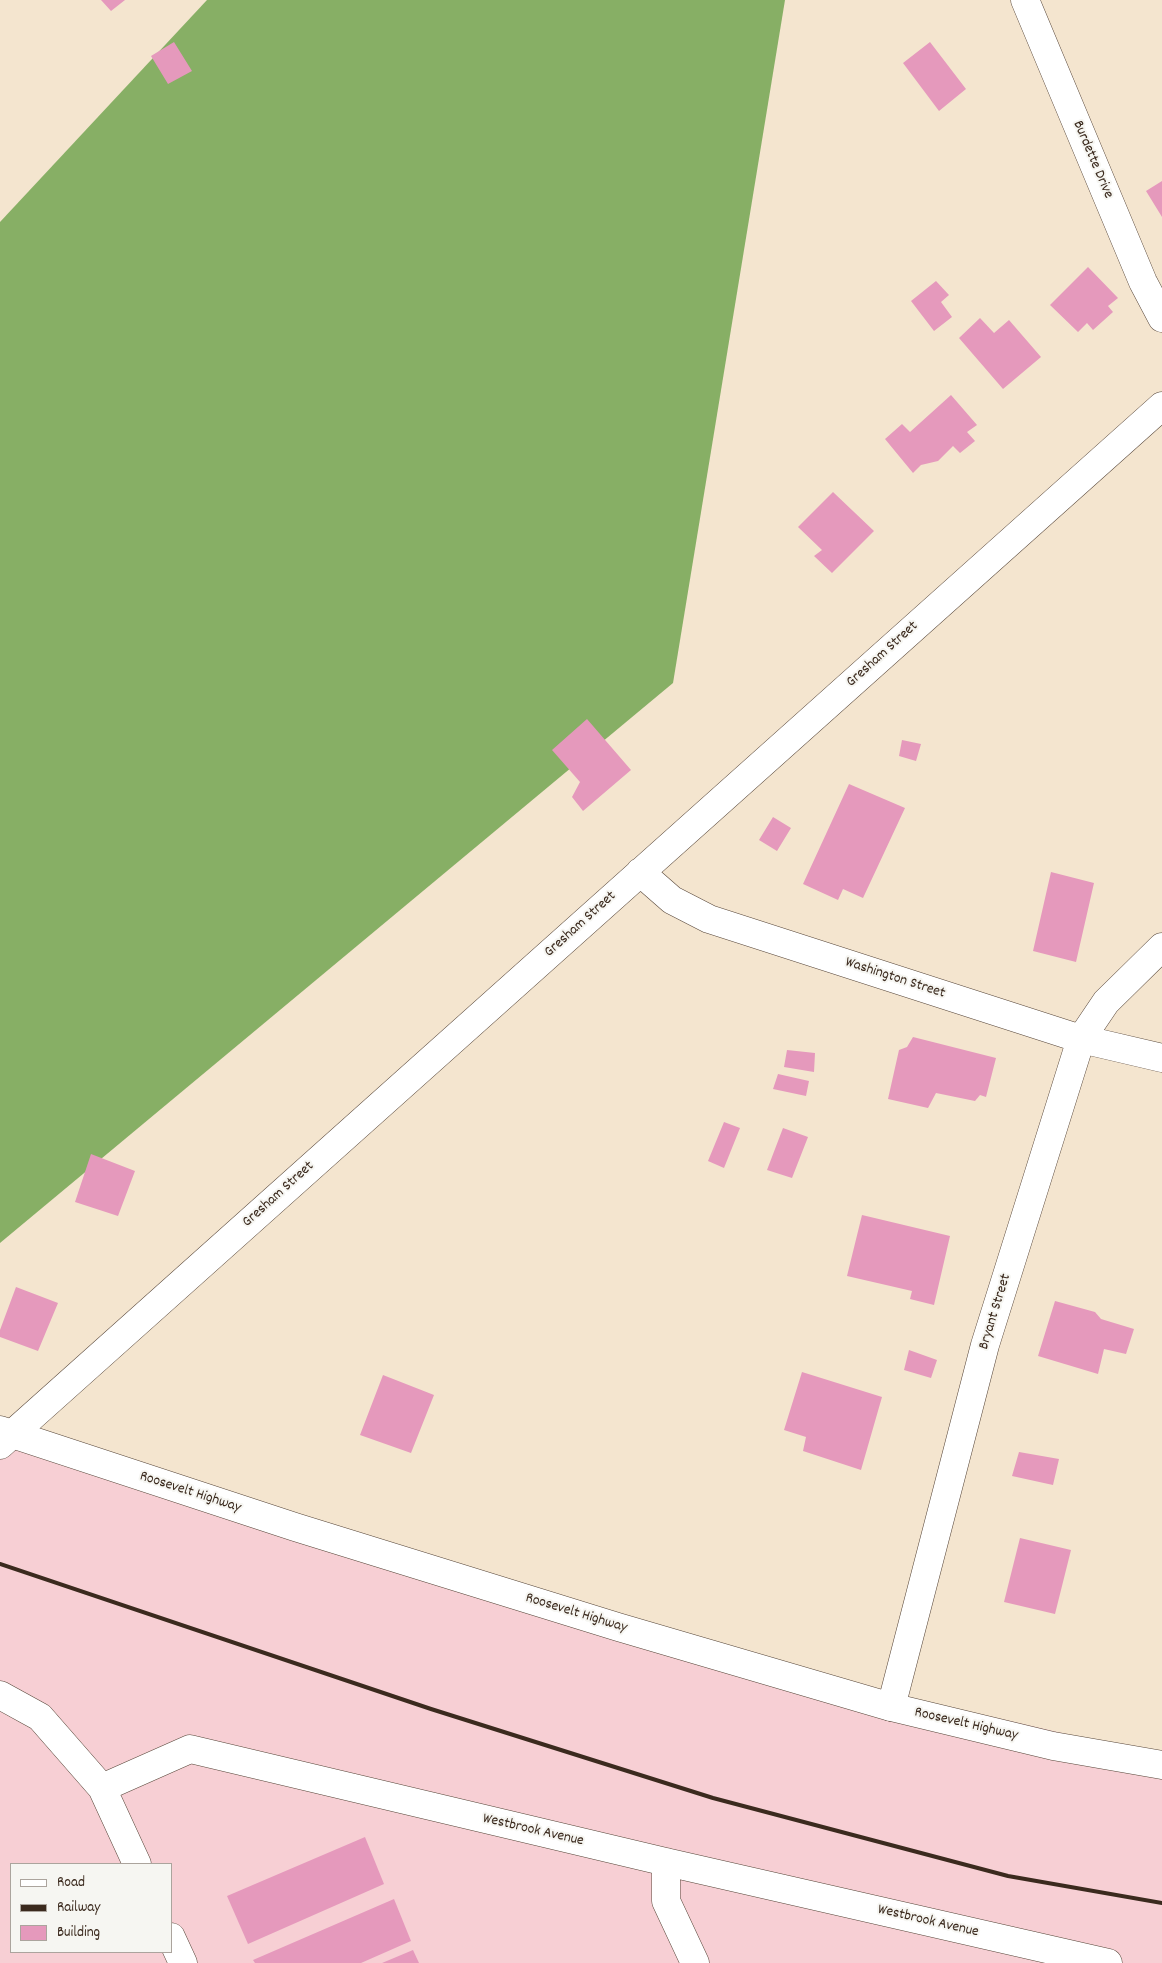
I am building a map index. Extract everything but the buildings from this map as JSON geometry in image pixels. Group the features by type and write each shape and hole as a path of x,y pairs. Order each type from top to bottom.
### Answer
{"street":[{"name":"Burdette Drive","path":"1025,0 1143,282 1162,318"},
{"name":"Gresham Street","path":"4,1436 1162,406"},
{"name":"Washington Street","path":"640,872 672,900 709,919 1081,1039 1162,1058"},
{"name":"Bryant Street","path":"891,1707 985,1345 1081,1039 1106,1002 1162,946"},
{"name":"Roosevelt Highway","path":"4,1436 618,1627 891,1707 1053,1746 1162,1765"},
{"path":"0,1695 40,1717 102,1788 137,1863"},
{"name":"Westbrook Avenue","path":"102,1788 190,1749 666,1862 1108,1963"},
{"path":"666,1862 666,1901 695,1963"},
{"path":"172,1939 183,1963"}],"shaded area":[{"path":"0,1438 533,1611 1162,1756 1162,1963 0,1963"}],"green space":[{"path":"207,0 785,0 673,683 0,1243 0,222"}],"railway":[{"path":"0,1564 431,1709 713,1798 1008,1876 1162,1903"}]}
